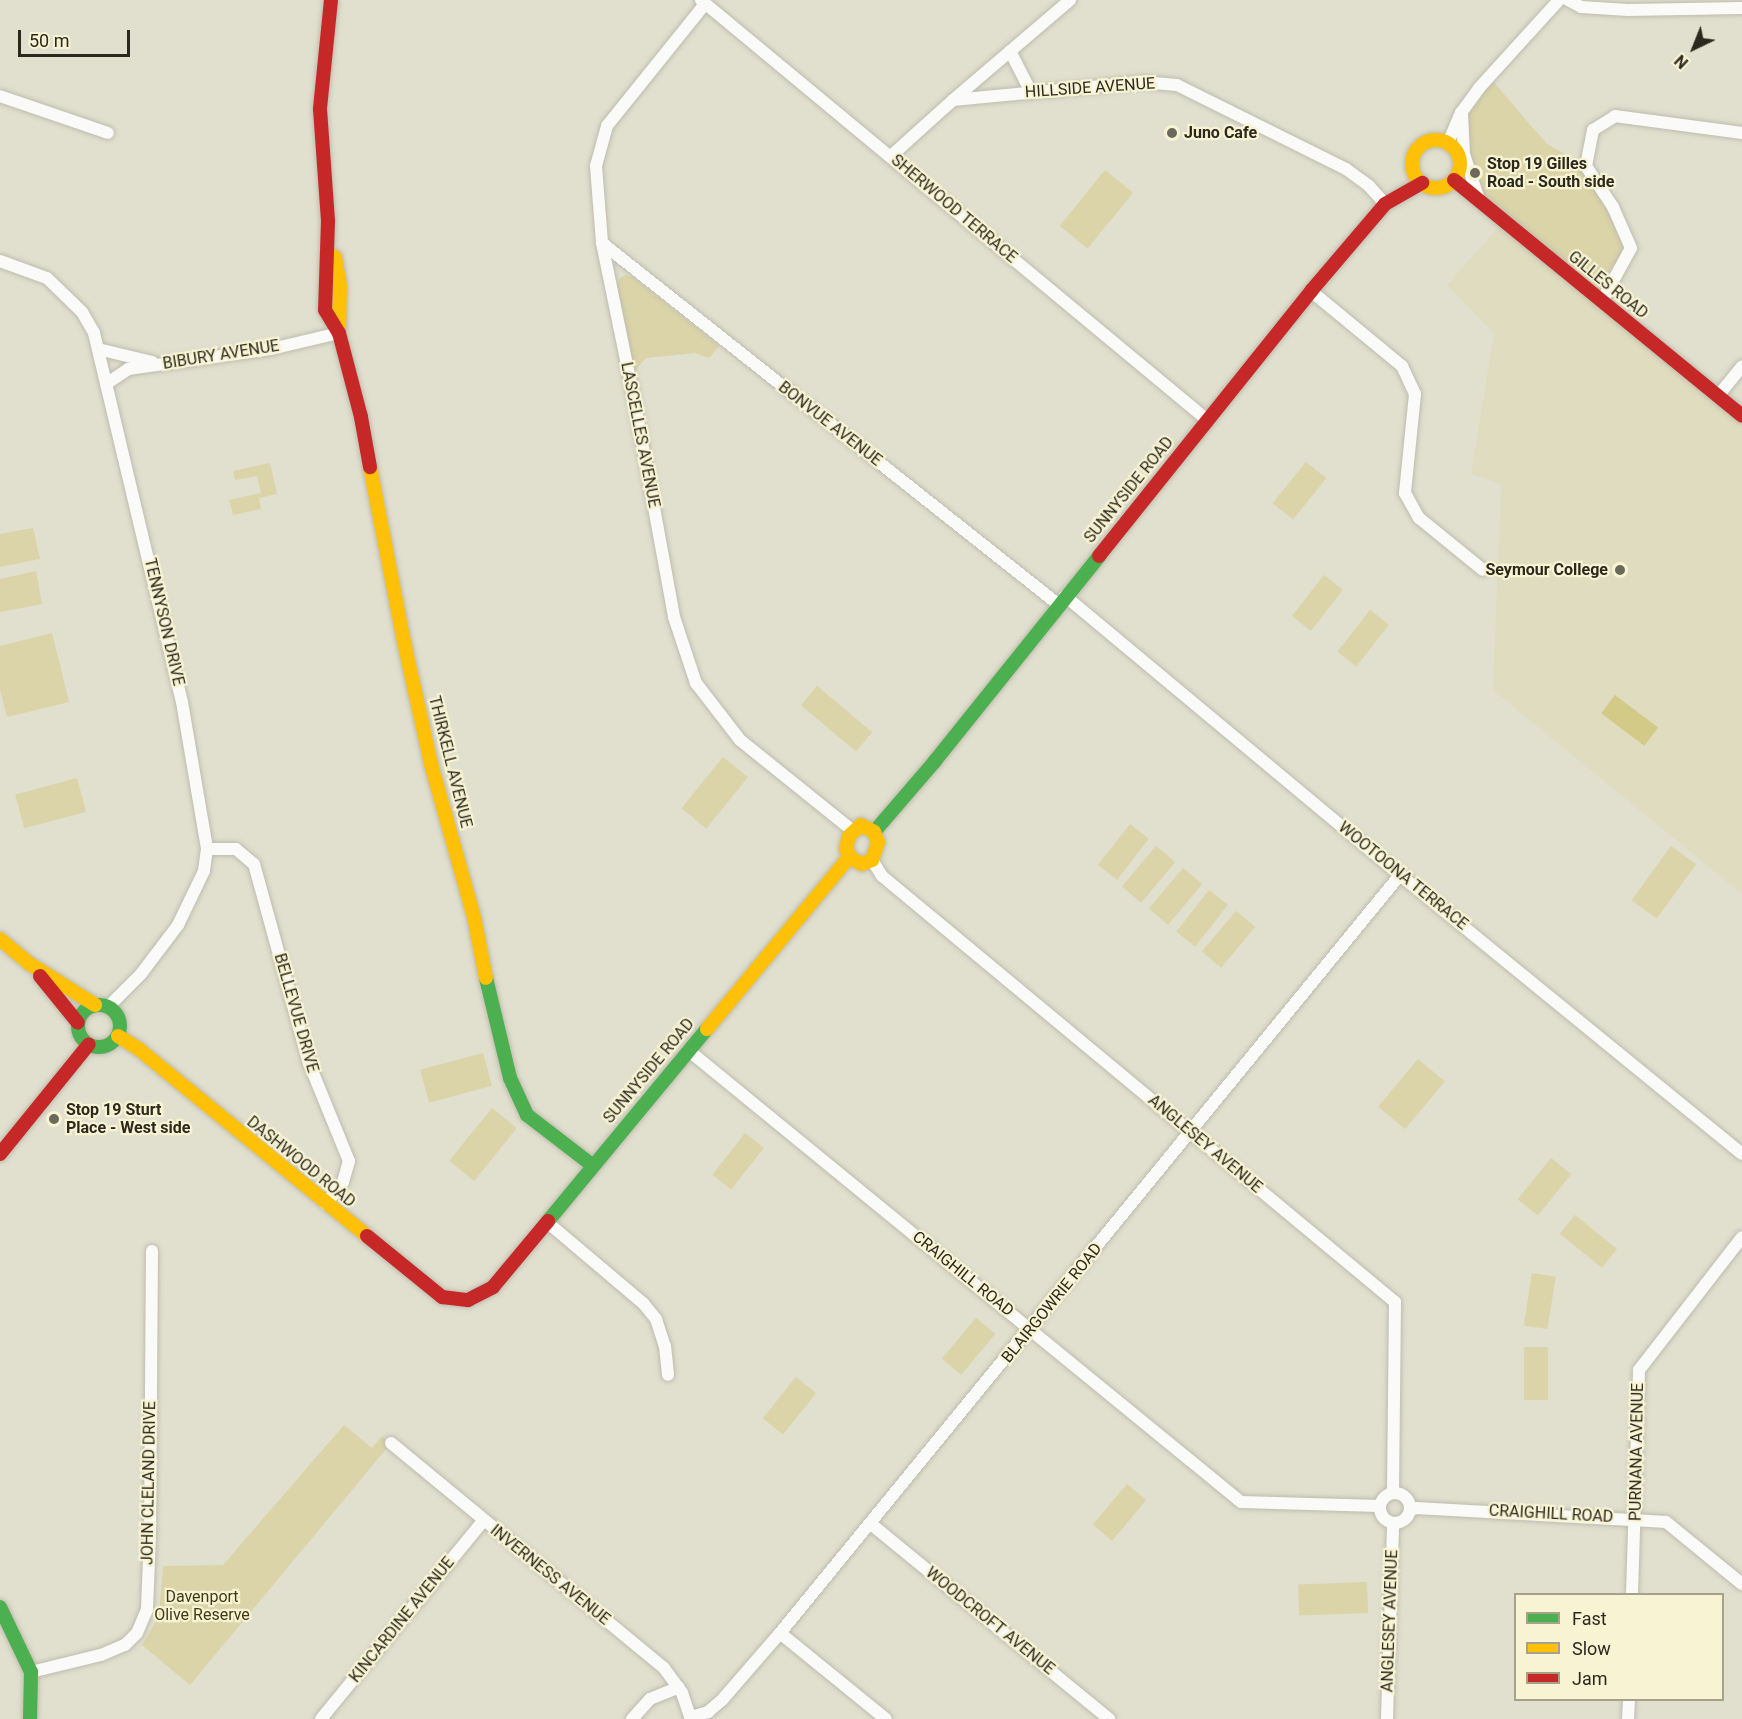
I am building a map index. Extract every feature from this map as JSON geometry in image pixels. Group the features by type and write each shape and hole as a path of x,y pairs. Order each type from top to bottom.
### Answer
{"street":[{"name":"THIRKELL AVENUE","path":"331,0 320,109 328,221 340,286 339,333 361,417 404,642 429,753 474,917 497,1029 510,1078 527,1115 592,1165"},
{"path":"891,156 1070,0"},
{"path":"1448,143 1461,113 1479,88 1559,0"},
{"path":"1568,0 1581,7 1628,10 1742,8"},
{"name":"SHERWOOD TERRACE","path":"703,2 1206,419"},
{"name":"LASCELLES AVENUE","path":"703,2 607,126 597,166 602,243 674,617 696,683 740,740 852,830"},
{"path":"1010,51 1031,92"},
{"name":"HILLSIDE AVENUE","path":"953,100 1142,82 1177,85 1346,169 1369,186 1385,204"},
{"path":"0,96 108,133"},
{"path":"1461,113 1464,154 1479,200"},
{"path":"1602,302 1631,248 1613,207 1586,166 1593,130 1615,116 1742,133"},
{"path":"1434,140 1448,143 1455,148 1460,159 1459,172 1454,180 1442,187 1422,183 1413,169 1412,161 1416,150 1422,144 1434,140"},
{"name":"GILLES ROAD","path":"1454,180 1742,416"},
{"name":"SUNNYSIDE ROAD","path":"874,832 935,761 1206,419 1311,291 1385,204 1422,183"},
{"name":"BONVUE AVENUE","path":"602,243 1062,600"},
{"name":"TENNYSON DRIVE","path":"0,261 47,278 61,289 82,312 94,333 182,702 207,849 204,871 178,925 141,974 102,1006"},
{"path":"1311,291 1402,366 1415,394 1405,493 1419,518 1483,570"},
{"name":"BIBURY AVENUE","path":"106,384 128,369 272,349 339,333"},
{"path":"98,350 162,364"},
{"path":"1718,396 1742,366"},
{"name":"WOOTOONA TERRACE","path":"1062,600 1742,1154"},
{"path":"861,825 874,832 877,847 872,860 862,864 850,856 847,841 852,830 861,825"},
{"name":"BELLEVUE DRIVE","path":"207,849 236,849 254,864 309,1063 349,1161 343,1182 326,1204"},
{"name":"SUNNYSIDE ROAD","path":"468,1300 493,1287 850,856"},
{"name":"ANGLESEY AVENUE","path":"872,860 882,876 1395,1302 1394,1493"},
{"name":"BLAIRGOWRIE ROAD","path":"691,1718 708,1712 722,1700 780,1634 1031,1330 1400,875"},
{"path":"0,939 30,964 114,1011 120,1023 118,1036 114,1042 102,1047 89,1044 81,1037 78,1023 30,964"},
{"path":"78,1023 84,1012 102,1006"},
{"name":"DASHWOOD ROAD","path":"118,1036 140,1050 326,1204 442,1296 468,1300"},
{"path":"0,1154 89,1044"},
{"name":"CRAIGHILL ROAD","path":"688,1050 1241,1502 1379,1506"},
{"path":"547,1222 643,1303 656,1319 666,1346 668,1375"},
{"name":"PURNANA AVENUE","path":"1632,1593 1639,1370 1742,1237"},
{"name":"JOHN CLELAND DRIVE","path":"31,1672 101,1655 125,1645 136,1633 147,1609 150,1534 152,1251"},
{"name":"INVERNESS AVENUE","path":"391,1443 664,1668 679,1687 691,1718"},
{"path":"1394,1493 1406,1497 1410,1510 1403,1522 1394,1524 1381,1516 1379,1506 1384,1497 1394,1493"},
{"name":"CRAIGHILL ROAD","path":"1410,1510 1417,1508 1635,1518 1666,1522 1742,1584"},
{"name":"KINCARDINE AVENUE","path":"321,1719 483,1521"},
{"name":"WOODCROFT AVENUE","path":"871,1524 1109,1719"},
{"name":"ANGLESEY AVENUE","path":"1387,1719 1394,1524"},
{"path":"0,1607 31,1672 30,1719"},
{"path":"780,1634 886,1719"},
{"path":"632,1719 650,1699 679,1687"},
{"path":"1628,1719 1629,1701"}],"shaded area":[{"name":"Seymour College","path":"1504,221 1742,416 1742,894 1493,690 1501,484 1471,474 1494,333 1447,285"},
{"path":"1615,695 1658,727 1644,746 1601,713"}],"green space":[{"path":"1489,77 1547,144 1586,166 1631,248 1602,301 1457,176 1460,164 1459,155 1448,143"},
{"path":"1105,170 1133,193 1088,249 1060,226"},
{"path":"626,275 634,278 719,346 709,358 695,353 646,358 633,373 616,286 620,278"},
{"path":"1306,462 1326,478 1293,520 1273,503"},
{"path":"270,463 277,494 259,498 261,509 233,515 229,500 261,493 257,476 235,480 233,471"},
{"path":"33,528 40,559 0,567 0,534"},
{"path":"36,571 42,604 0,612 0,579"},
{"path":"1324,575 1343,590 1311,631 1292,616"},
{"path":"1370,610 1389,625 1356,667 1337,652"},
{"path":"52,633 69,702 7,717 0,690 0,646"},
{"path":"817,686 872,732 856,751 801,705"},
{"path":"723,757 748,777 706,828 681,808"},
{"path":"77,778 86,812 24,828 15,795"},
{"path":"1130,824 1149,839 1117,880 1098,865"},
{"path":"1156,846 1175,862 1141,903 1122,887"},
{"path":"1671,846 1696,864 1657,918 1632,900"},
{"path":"1183,868 1202,884 1168,925 1149,909"},
{"path":"1209,890 1228,905 1195,947 1176,932"},
{"path":"1236,911 1255,927 1221,968 1202,952"},
{"path":"483,1053 492,1086 429,1103 420,1070"},
{"path":"1418,1059 1445,1081 1405,1129 1378,1106"},
{"path":"492,1108 517,1128 474,1181 449,1161"},
{"path":"745,1133 764,1148 731,1190 712,1175"},
{"path":"1551,1158 1571,1174 1538,1216 1518,1199"},
{"path":"1575,1215 1617,1249 1602,1268 1560,1234"},
{"path":"1532,1273 1556,1277 1547,1329 1524,1325"},
{"path":"976,1318 995,1334 961,1375 942,1359"},
{"path":"1524,1347 1548,1347 1548,1400 1524,1400"},
{"path":"796,1377 816,1393 783,1435 763,1418"},
{"name":"Davenport Olive Reserve","path":"344,1425 372,1448 382,1436 391,1443 190,1685 142,1645 159,1616 163,1566 223,1565"},
{"path":"1127,1484 1146,1500 1112,1541 1093,1525"},
{"path":"1367,1582 1368,1613 1299,1615 1298,1584"}],"traffic: fast":[{"path":"874,832 935,761 1099,556"},
{"path":"486,978 510,1078 527,1115 592,1165"},
{"path":"99,1005 114,1011 120,1026 114,1041 99,1047 84,1041 78,1026 84,1011 99,1005"},
{"path":"548,1221 707,1029"},
{"path":"0,1607 31,1672 30,1719"}],"traffic: slow":[{"path":"1436,140 1453,147 1460,164 1453,181 1436,188 1419,181 1412,164 1419,147 1436,140"},
{"path":"335,257 340,286 339,333"},
{"path":"370,467 404,642 431,764 474,917 486,978"},
{"path":"861,825 874,832 878,842 872,860 862,864 852,859 846,849 849,836 861,825"},
{"path":"707,1029 850,856"},
{"path":"0,939 30,964 95,1005"},
{"path":"118,1036 140,1050 367,1236"}],"traffic: jam":[{"path":"331,0 320,109 328,221 325,310 339,333 361,417 370,467"},
{"path":"1454,180 1742,416"},
{"path":"1099,556 1311,291 1385,204 1422,183"},
{"path":"40,976 78,1023"},
{"path":"0,1154 89,1044"},
{"path":"367,1236 442,1297 468,1300 493,1287 548,1221"}],"place":[{"name":"Juno Cafe","path":"1172,133"},
{"name":"Stop 19 Gilles Road - South side","path":"1475,173"},
{"name":"Seymour College","path":"1620,570"},
{"name":"Stop 19 Sturt Place - West side","path":"54,1119"}]}
